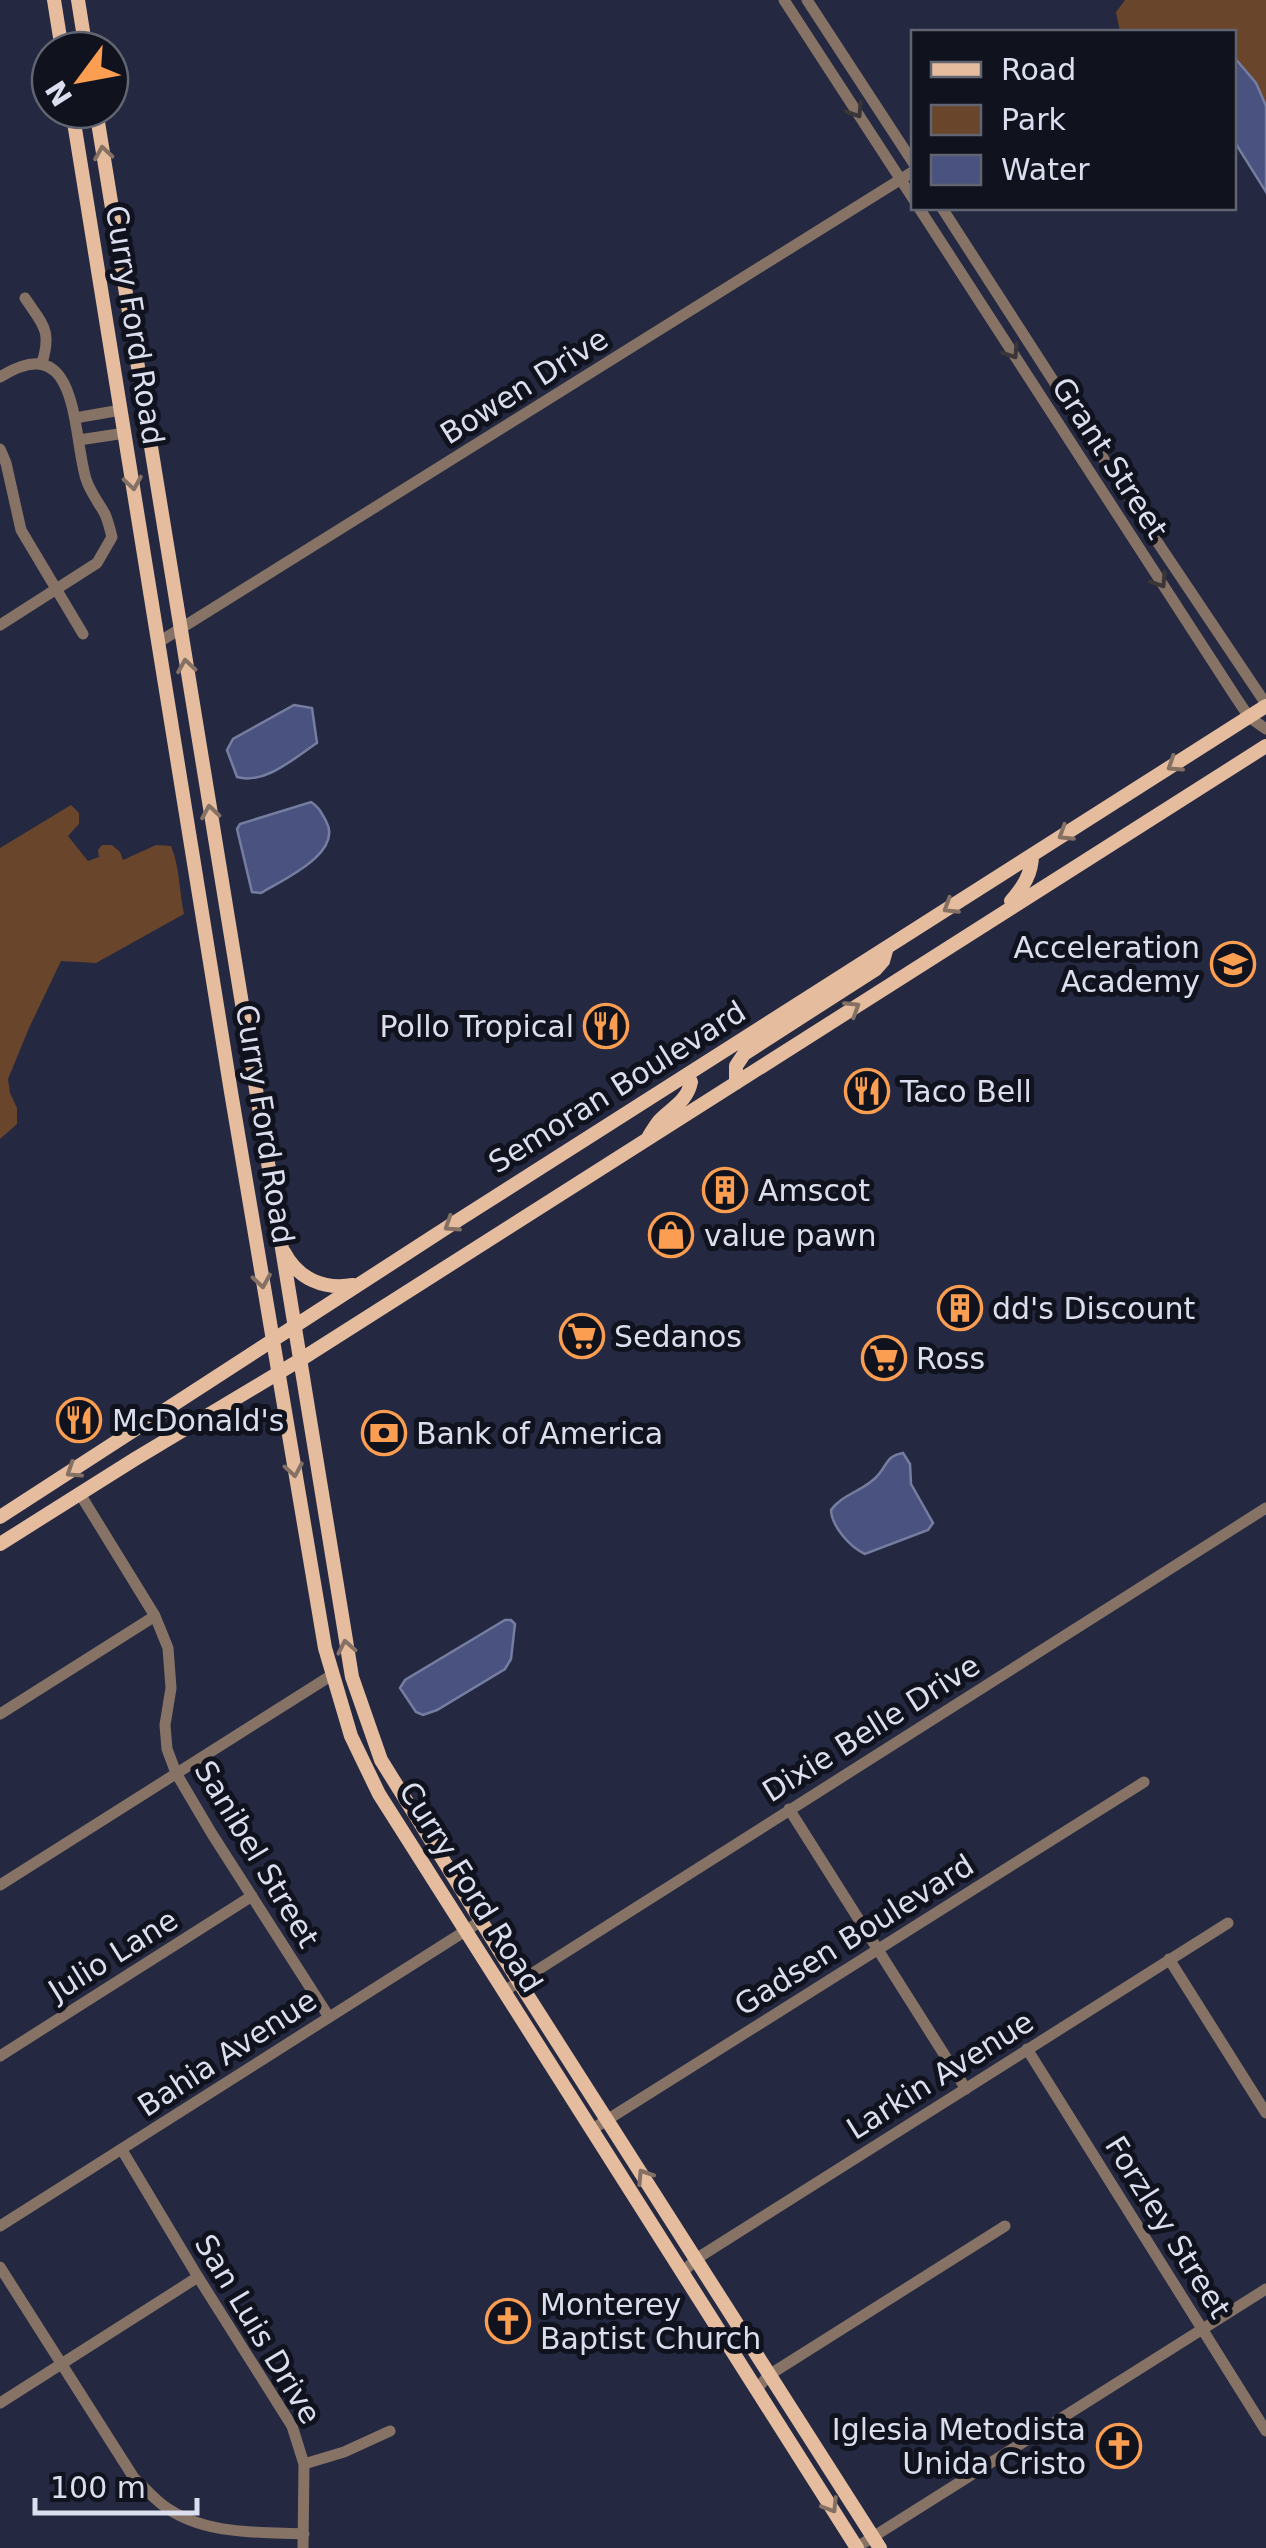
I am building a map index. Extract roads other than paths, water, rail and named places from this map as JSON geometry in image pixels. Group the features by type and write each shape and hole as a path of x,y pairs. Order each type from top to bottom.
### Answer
{"main road":[{"path":"54,0 59,30"},
{"path":"78,0 83,30"},
{"name":"Curry Ford Road","path":"75,130 324,1648 351,1736 379,1794 857,2548"},
{"name":"Curry Ford Road","path":"99,130 352,1677 381,1760 876,2543"},
{"path":"84,185 96,188 100,196 121,274"},
{"path":"94,244 114,309 125,384 143,402"},
{"path":"121,410 139,436 148,484 163,530"},
{"name":"Semoran Boulevard","path":"0,1517 1266,705"},
{"name":"Semoran Boulevard","path":"0,1544 278,1374 1266,746"},
{"path":"187,818 202,853 215,926 231,941"},
{"path":"1002,914 1024,886 1032,855"},
{"path":"736,1083 736,1066 744,1054 876,968 888,947"},
{"path":"209,952 226,966 244,1068 255,1089"},
{"path":"646,1140 690,1090 687,1075"},
{"path":"282,1247 290,1264 311,1281 323,1286 359,1284"},
{"path":"332,1676 341,1680 366,1742 381,1760"}],"street":[{"path":"784,0 911,196"},
{"path":"808,0 911,162"},
{"path":"827,66 839,48"},
{"path":"827,66 848,62"},
{"name":"Bowen Drive","path":"159,642 911,170"},
{"name":"Grant Street","path":"919,210 1249,717 1266,730"},
{"name":"Grant Street","path":"943,210 1266,705"},
{"path":"974,292 990,282"},
{"path":"25,298 47,336 42,363"},
{"path":"989,316 1005,305"},
{"path":"0,377 26,363 42,363 56,373 68,390 87,484 106,517 112,537 97,563 0,625"},
{"path":"75,418 121,410"},
{"path":"1069,441 1086,430"},
{"path":"79,440 125,433"},
{"path":"0,449 21,530 83,634"},
{"path":"1140,550 1156,540"},
{"name":"Sanibel Street","path":"80,1494 154,1616 168,1648 171,1688 165,1725 167,1749 176,1773 329,2017"},
{"name":"Dixie Belle Drive","path":"503,1992 1266,1508"},
{"path":"0,1714 154,1616"},
{"path":"0,1885 332,1676"},
{"name":"Gadsen Boulevard","path":"591,2130 1144,1782"},
{"path":"789,1809 966,2089"},
{"name":"Julio Lane","path":"0,2056 252,1896"},
{"name":"Bahia Avenue","path":"0,2226 481,1921"},
{"name":"Larkin Avenue","path":"682,2272 696,2259 1228,1923"},
{"path":"1169,1959 1266,2113"},
{"name":"Forzley Street","path":"1027,2050 1266,2431"},
{"path":"566,2090 582,2079"},
{"name":"San Luis Drive","path":"122,2150 292,2426 304,2464 303,2548"},
{"path":"756,2390 769,2375 1006,2226"},
{"path":"0,2267 134,2478 164,2506 200,2526 304,2534"},
{"path":"0,2403 198,2278"},
{"path":"857,2548 876,2543 1266,2289"},
{"path":"304,2464 344,2452 390,2431"}],"water":[{"path":"1236,59 1256,83 1266,106 1266,192 1236,144"},
{"path":"294,705 312,708 317,743 269,774 237,777 227,750 233,739"},
{"path":"311,802 326,821 326,844 296,873 261,893 252,892 237,829 240,824"},
{"path":"903,1453 910,1464 911,1484 933,1523 928,1530 865,1554 843,1536 831,1510 874,1479 891,1458"},
{"path":"505,1620 515,1624 511,1659 505,1669 437,1710 423,1715 416,1712 400,1688 405,1680"}],"place":[{"name":"Acceleration Academy","path":"1233,964"},
{"name":"Pollo Tropical","path":"606,1026"},
{"name":"Taco Bell","path":"867,1091"},
{"name":"Amscot","path":"725,1190"},
{"name":"value pawn","path":"671,1235"},
{"name":"dd's Discount","path":"960,1308"},
{"name":"Sedanos","path":"582,1336"},
{"name":"Ross","path":"884,1358"},
{"name":"McDonald's","path":"79,1420"},
{"name":"Bank of America","path":"384,1433"},
{"name":"Monterey Baptist Church","path":"508,2321"},
{"name":"Iglesia Metodista Unida Cristo","path":"1119,2446"}]}
